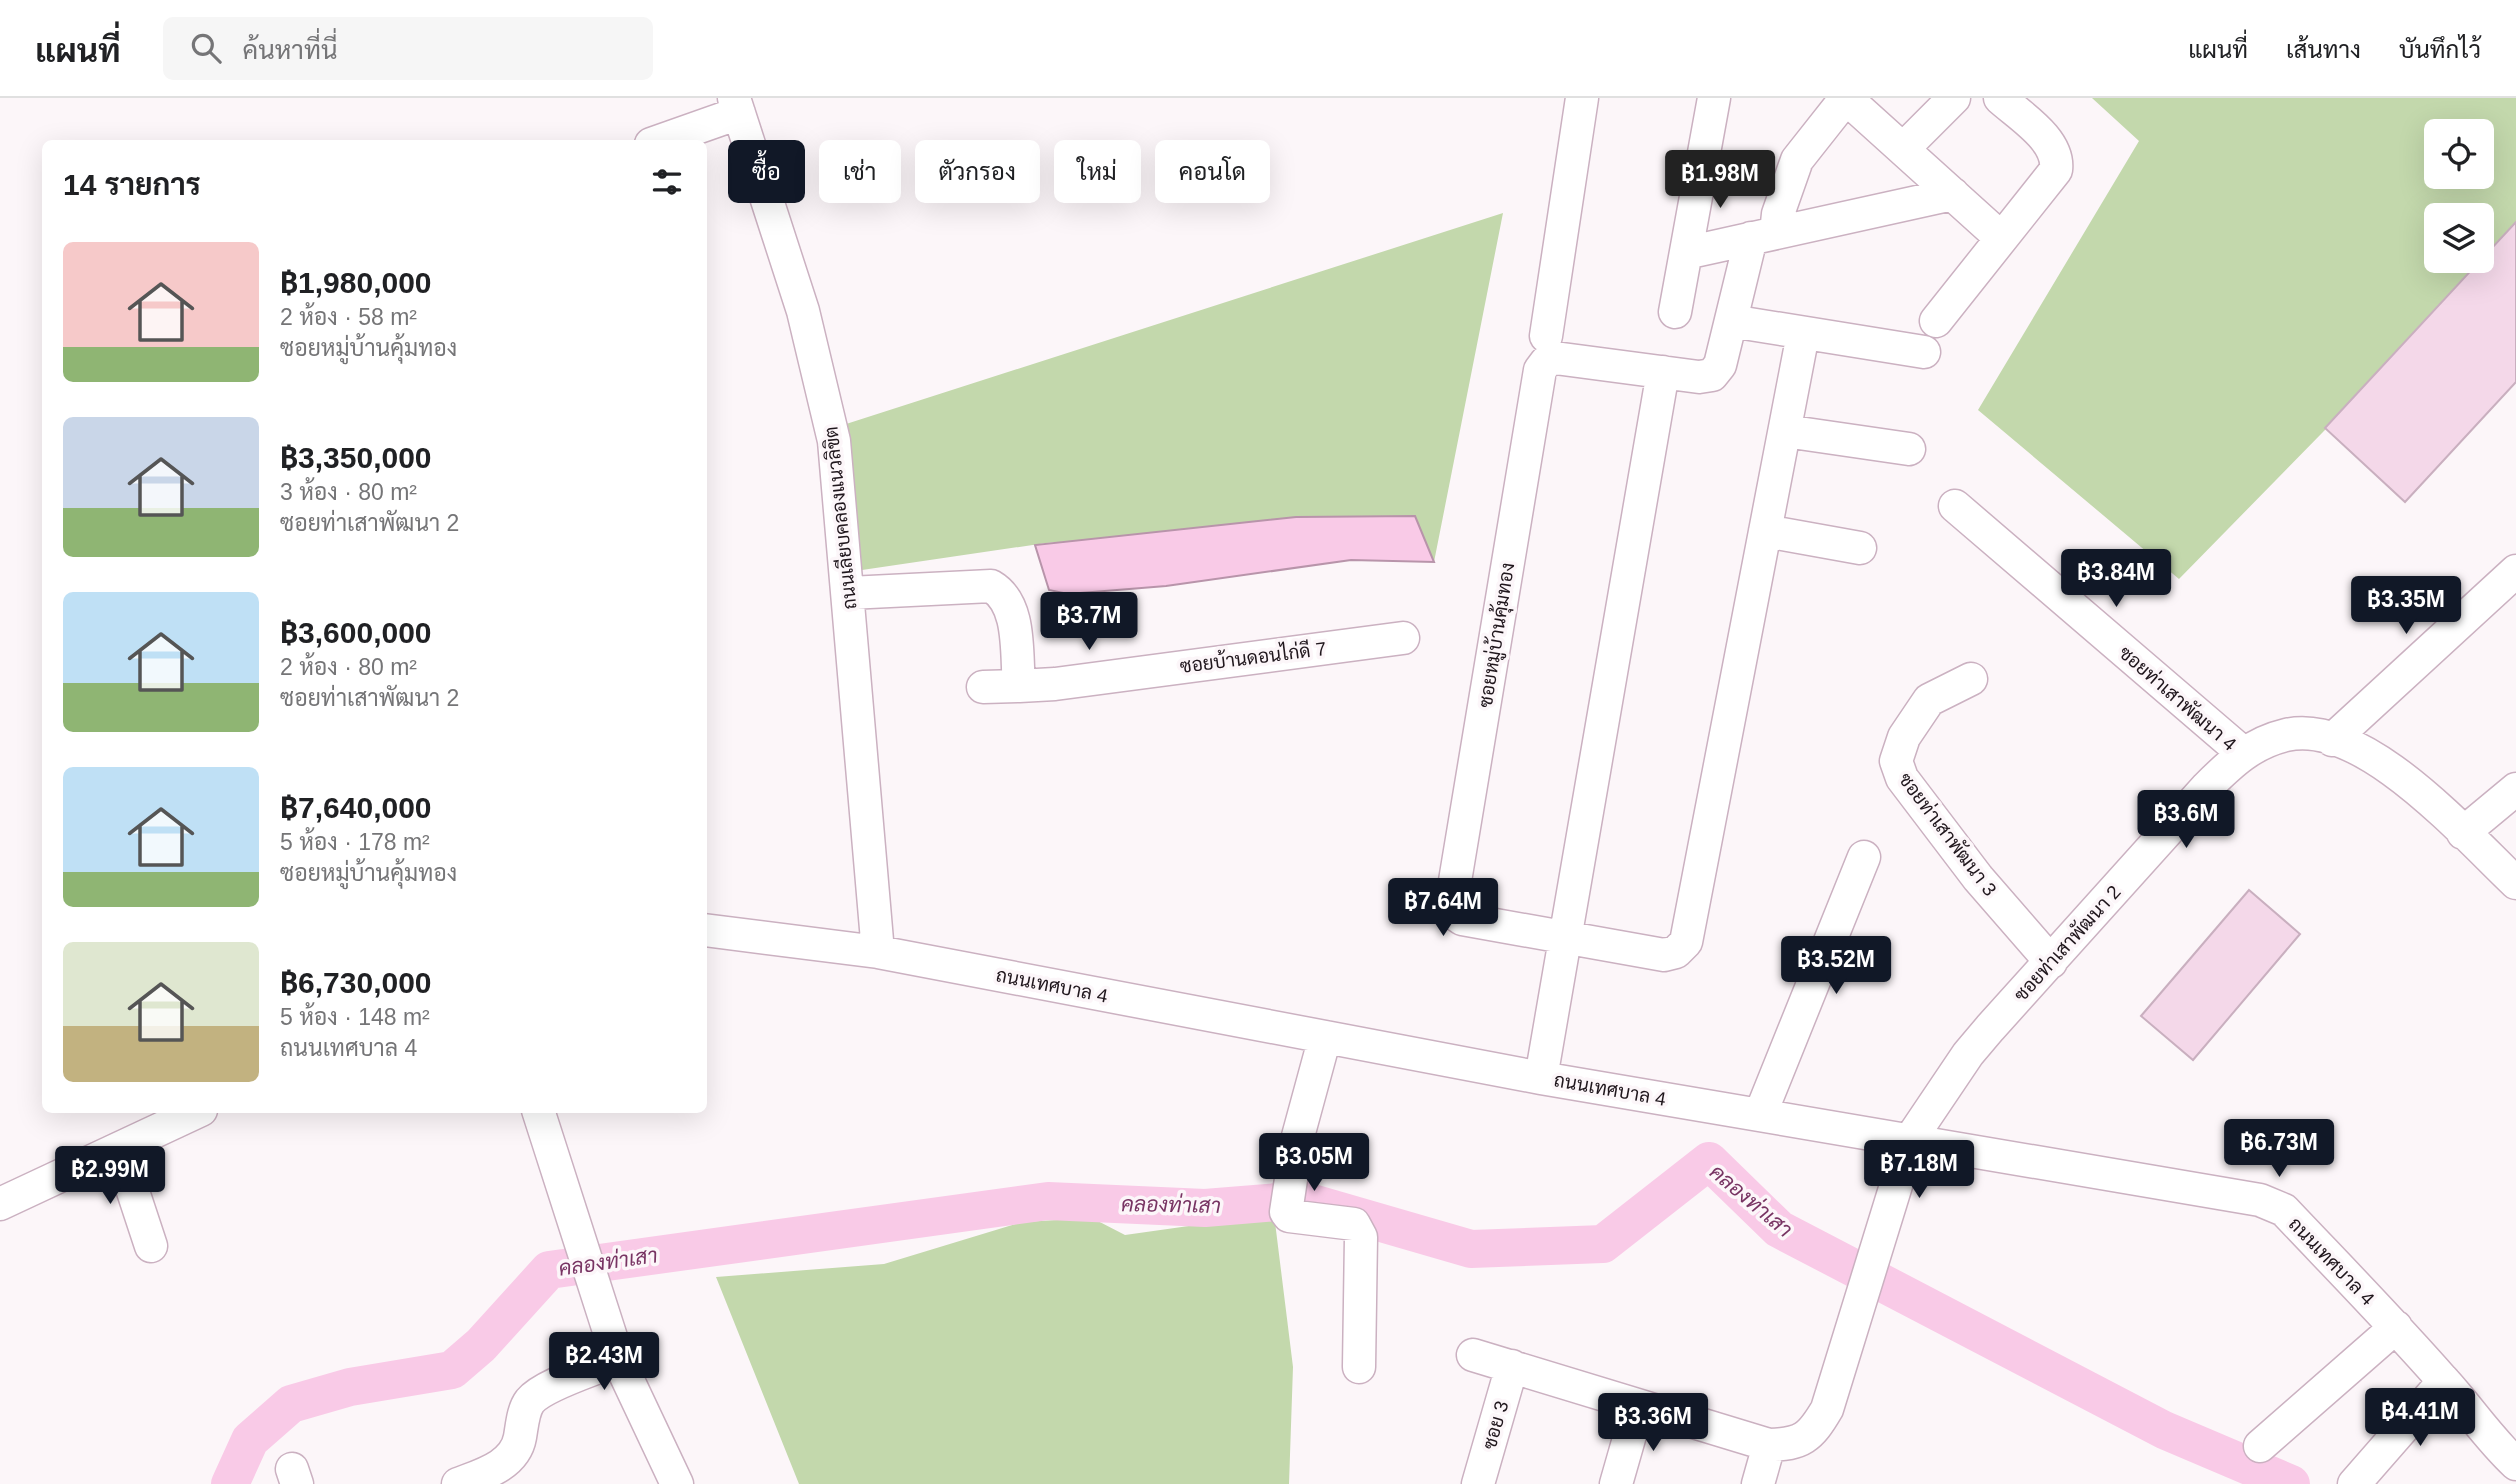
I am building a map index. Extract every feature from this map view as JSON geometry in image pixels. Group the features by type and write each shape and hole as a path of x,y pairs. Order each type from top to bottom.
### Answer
{"street":[{"path":"1546,336 1582,98"},
{"path":"1675,312 1714,98"},
{"path":"1846,98 2000,237"},
{"name":"ซอยหมู่บ้านคุ้มทอง","path":"1803,334 1686,942 1676,952 1664,955 1462,919 1452,912 1540,370 1546,362 1555,358 1699,377 1712,375 1720,365 1731,321 1763,235 1778,214 1797,160 1846,98"},
{"path":"1903,149 1954,98"},
{"path":"1936,321 2000,237 2056,170 2057,158 2051,145 2000,98"},
{"path":"660,140 737,106"},
{"name":"ถนนเลียบคลองแนวลิขิต","path":"737,106 803,311 834,441 878,951"},
{"path":"1686,253 1953,194"},
{"path":"1731,321 1924,352"},
{"path":"1541,1077 1663,372"},
{"path":"1785,431 1909,449"},
{"name":"ซอยท่าเสาพัฒนา 4","path":"1955,506 2242,753"},
{"path":"1765,531 1860,548"},
{"path":"2332,740 2516,571"},
{"path":"849,593 991,586 1001,591 1013,615 1019,686"},
{"name":"ซอยบ้านดอนไก่ดี 7","path":"983,687 1055,684 1403,638"},
{"name":"ซอยท่าเสาพัฒนา 3","path":"1971,679 1929,699 1904,737 1896,761 1902,778 1978,878 2051,962"},
{"name":"ซอยท่าเสาพัฒนา 2","path":"1769,1445 1793,1444 1814,1433 1827,1409 1910,1140 1968,1054 2207,787 2242,753 2288,734 2316,735 2376,758 2414,786 2516,883"},
{"path":"2463,833 2516,789"},
{"path":"1759,1115 1864,857"},
{"name":"ถนนเทศบาล 4","path":"707,930 878,951 1541,1077 2260,1200 2284,1210 2396,1327 2496,1445 2516,1464"},
{"path":"1325,1037 1290,1172 1286,1208 1289,1216 1354,1224 1358,1228 1361,1237 1359,1367"},
{"path":"0,1204 195,1113"},
{"path":"539,1113 618,1359 677,1484"},
{"path":"119,1149 151,1246"},
{"path":"2260,1446 2396,1327"},
{"path":"1473,1355 1769,1445 1758,1484"},
{"path":"458,1484 492,1471 510,1457 519,1442 530,1402 543,1392 618,1359"},
{"name":"ซอย 3","path":"1478,1484 1512,1366"},
{"path":"2355,1483 2444,1381"},
{"path":"1616,1484 1638,1407"}],"green space":[{"path":"2092,98 2516,98 2516,235 2494,257 2494,203 2424,203 2424,273 2479,273 2179,579 1978,410 2139,141"},
{"path":"1503,213 1434,562 1415,516 1046,543 862,570 843,425"},
{"path":"1274,1214 1293,1367 1289,1484 799,1484 716,1277 884,1264 1022,1222 1092,1218 1125,1235"}],"shaded area":[{"path":"1415,516 1434,562 1351,560 1166,586 1068,594 1049,590 1035,545 1296,517"}],"building":[{"path":"2516,222 2516,382 2405,502 2325,428 2469,273 2494,273 2494,246"},
{"path":"2249,890 2300,934 2193,1060 2141,1016"}],"waterway":[{"name":"คลองท่าเสา","path":"230,1484 250,1440 291,1404 350,1387 452,1370 481,1345 549,1270 1048,1201 1205,1208 1302,1200 1471,1249 1603,1244 1709,1161 1779,1229 2164,1430 2291,1484"}]}
